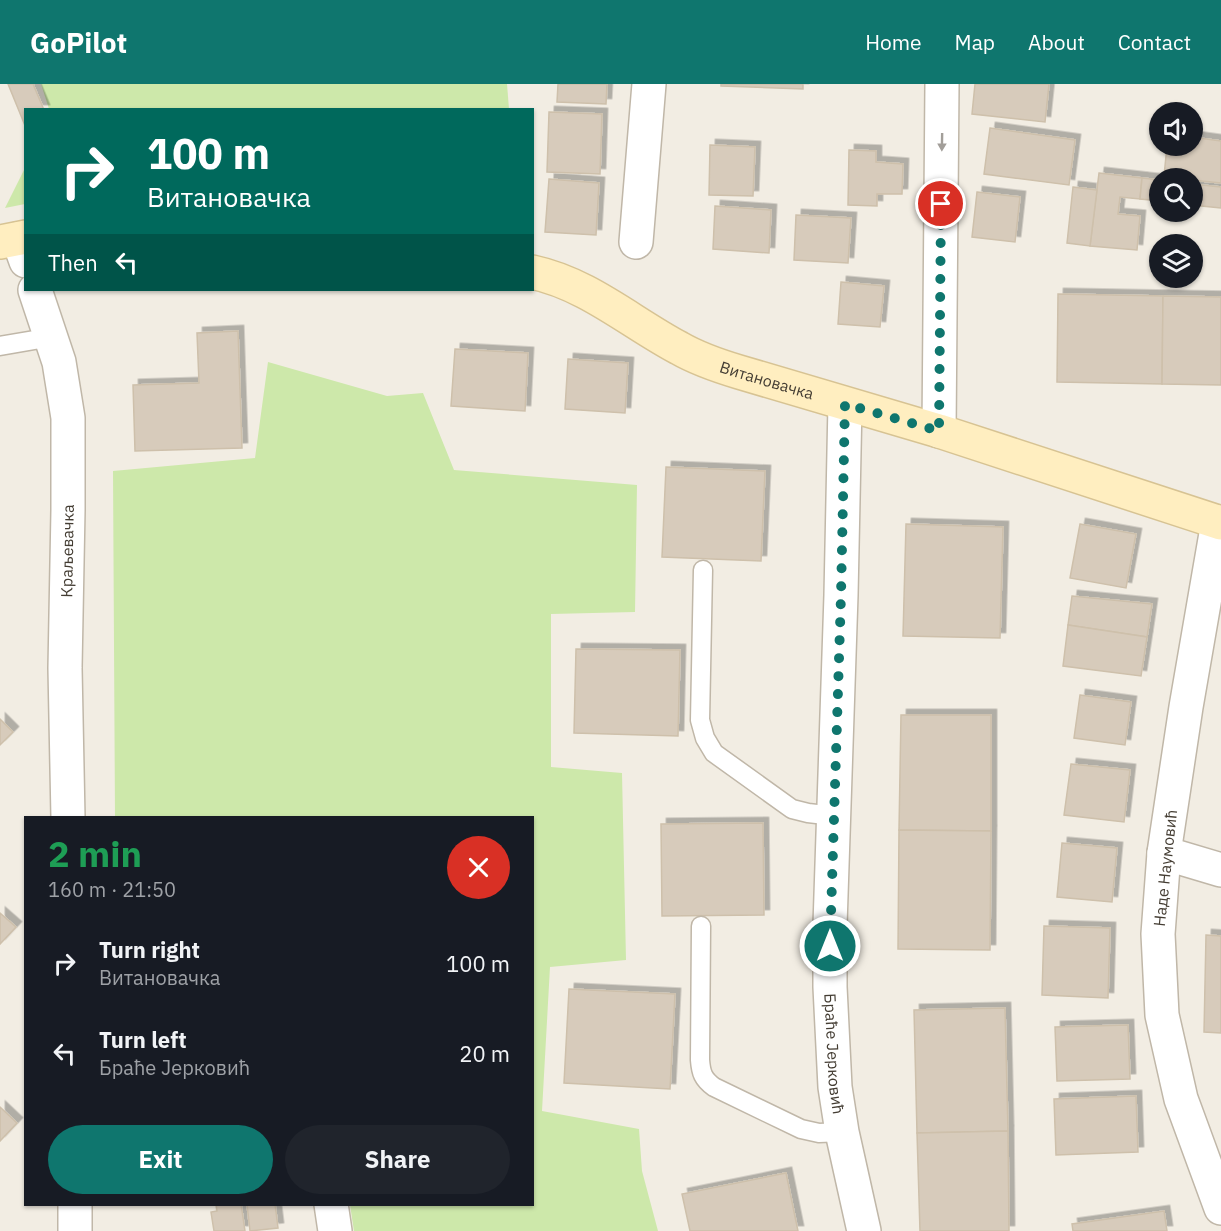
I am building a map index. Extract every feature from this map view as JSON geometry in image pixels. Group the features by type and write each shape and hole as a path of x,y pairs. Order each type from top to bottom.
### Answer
{"street":[{"path":"636,242 649,84"},
{"path":"939,431 942,84"},
{"name":"Витановачка","path":"534,273 572,285 597,297 680,349 708,362 939,431 1220,523"},
{"name":"Краљевачка","path":"35,291 59,362 68,418 65,668 68,816"},
{"name":"Браће Јерковић","path":"845,404 830,987 835,1087 842,1132 864,1231"},
{"name":"Наде Наумовић","path":"1220,523 1186,707 1164,853 1158,934 1162,1015 1181,1099 1221,1208"},
{"path":"1164,853 1221,870"},
{"path":"75,1206 75,1231"},
{"path":"331,1206 335,1231"}],"lane":[{"path":"0,346 51,337"},
{"path":"703,570 700,720 705,738 714,753 792,809 834,816"},
{"path":"701,926 700,1059 703,1077 714,1087 801,1129 819,1133 842,1132"}],"green space":[{"path":"41,84 507,84 509,108 49,108"},
{"path":"24,170 24,204 5,208"},
{"path":"268,362 387,396 423,393 454,470 637,485 635,612 551,614 551,767 622,773 626,960 550,967 542,1111 639,1129 642,1171 658,1231 354,1231 350,1206 534,1206 534,816 115,816 113,471 255,458"}],"building":[{"path":"8,84 33,84 43,108 24,108 24,123"},
{"path":"558,84 607,84 606,104 557,102"},
{"path":"721,84 803,84 803,89 721,86"},
{"path":"975,84 1049,84 1045,122 972,114"},
{"path":"549,112 602,114 600,174 547,172"},
{"path":"990,128 1075,140 1069,185 984,174"},
{"path":"1203,139 1221,141 1221,183 1203,181 1203,168 1165,168 1166,156 1203,156"},
{"path":"710,145 755,147 753,196 709,195"},
{"path":"849,150 876,151 876,162 903,164 902,194 877,194 877,206 848,205"},
{"path":"1099,173 1142,178 1140,199 1120,197 1118,214 1140,216 1137,250 1090,246"},
{"path":"1142,178 1149,179 1149,200 1140,199"},
{"path":"549,179 599,183 596,235 545,232"},
{"path":"1203,185 1221,187 1221,208 1203,206"},
{"path":"1073,187 1097,190 1090,246 1067,243"},
{"path":"977,192 1020,197 1015,242 972,237"},
{"path":"715,206 771,210 769,253 713,249"},
{"path":"796,215 851,218 848,263 794,260"},
{"path":"841,282 884,286 880,327 838,324"},
{"path":"1058,294 1163,296 1162,384 1057,382"},
{"path":"1163,296 1221,297 1221,385 1162,384"},
{"path":"238,331 242,448 135,451 133,385 199,383 197,333"},
{"path":"455,349 528,353 525,411 451,406"},
{"path":"568,359 628,363 625,413 565,409"},
{"path":"666,467 765,471 761,561 662,557"},
{"path":"906,524 1003,527 1000,638 903,636"},
{"path":"1080,524 1136,534 1126,588 1070,578"},
{"path":"1072,596 1152,604 1147,637 1068,625"},
{"path":"1068,625 1147,637 1141,676 1063,666"},
{"path":"576,649 680,650 678,736 574,733"},
{"path":"1080,695 1131,702 1125,745 1074,738"},
{"path":"901,715 991,715 991,831 899,830"},
{"path":"0,719 13,732 0,745"},
{"path":"1071,764 1130,770 1124,822 1064,815"},
{"path":"763,823 764,915 662,916 661,824"},
{"path":"899,830 991,831 990,950 898,949"},
{"path":"1062,843 1117,848 1112,902 1057,897"},
{"path":"0,913 16,927 0,944"},
{"path":"1044,926 1110,928 1108,998 1042,995"},
{"path":"1206,935 1221,936 1221,1033 1204,1032"},
{"path":"569,989 675,994 670,1089 564,1083"},
{"path":"1005,1008 1008,1131 917,1133 914,1010"},
{"path":"1128,1025 1130,1079 1057,1081 1055,1027"},
{"path":"1136,1096 1138,1152 1056,1155 1054,1099"},
{"path":"0,1107 17,1123 0,1141"},
{"path":"1008,1131 1009,1231 920,1231 917,1133"},
{"path":"786,1173 798,1231 690,1231 682,1194"},
{"path":"216,1206 241,1206 245,1231 214,1231 211,1212 217,1211"},
{"path":"247,1206 275,1206 278,1228 250,1231"},
{"path":"1164,1211 1167,1231 1073,1231 1072,1224"}],"route":[{"path":"830,946 845,404 939,431 941,204"}]}
